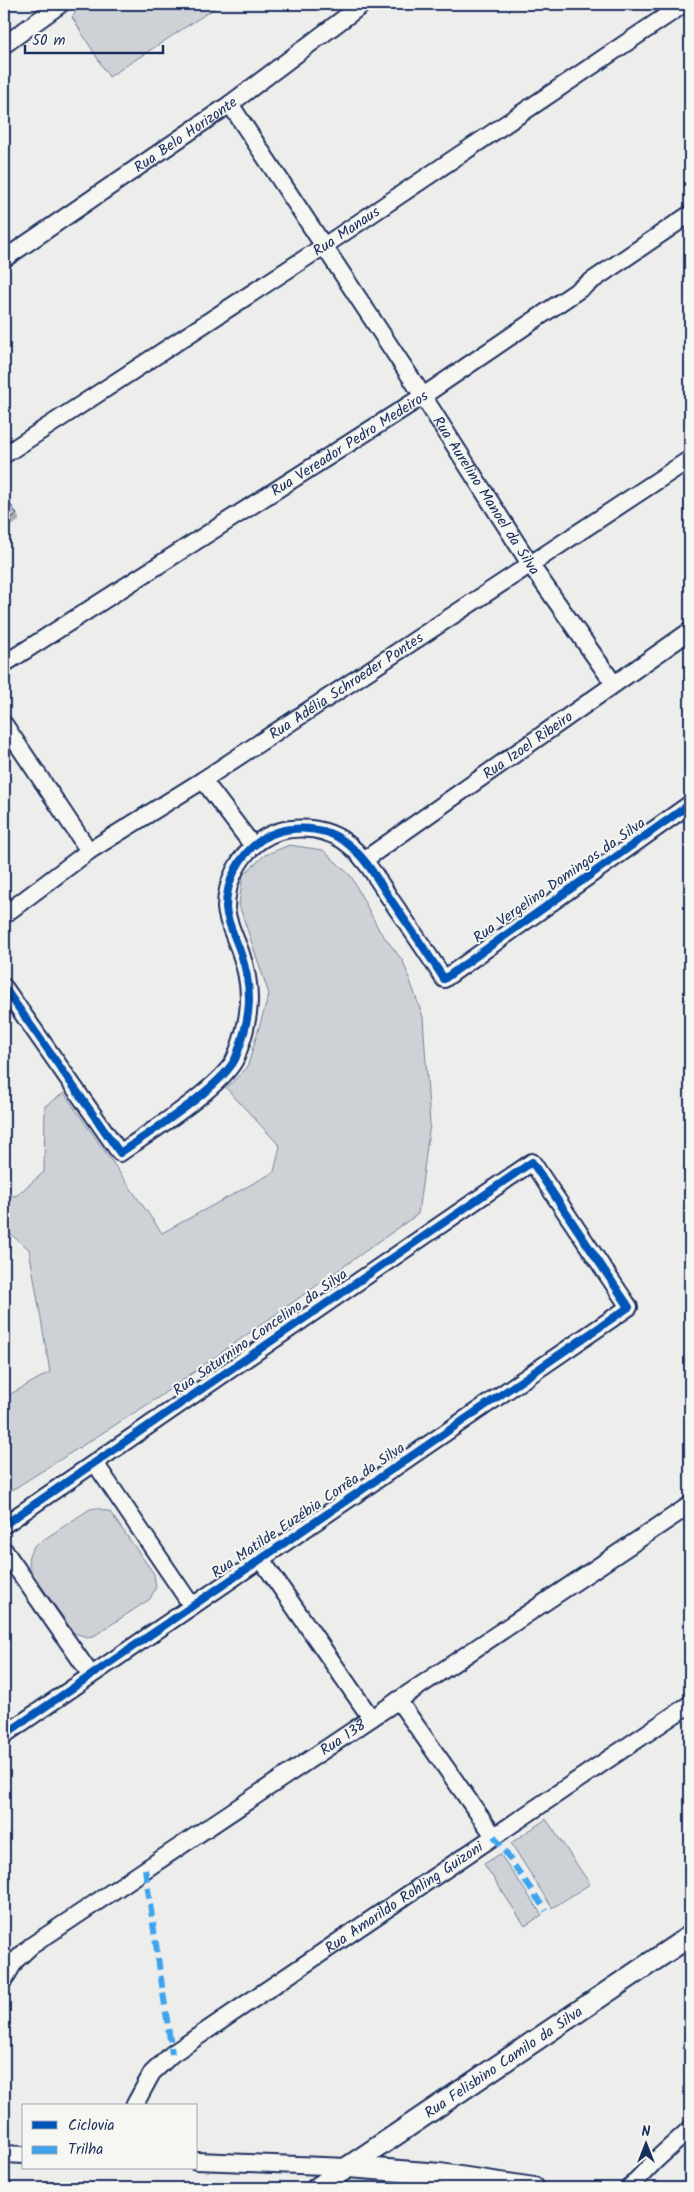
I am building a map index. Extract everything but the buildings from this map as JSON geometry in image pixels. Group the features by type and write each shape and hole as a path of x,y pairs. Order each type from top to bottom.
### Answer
{"street":[{"path":"4,45 61,4"},
{"name":"Rua Belo Horizonte","path":"4,259 230,104 363,4"},
{"name":"Rua Manaus","path":"4,455 324,246 684,4"},
{"name":"Rua Aurelino Manoel da Silva","path":"230,104 423,396 530,564 614,684"},
{"name":"Rua Vereador Pedro Medeiros","path":"4,664 423,396 690,214"},
{"name":"Rua Adélia Schroeder Pontes","path":"4,915 89,851 202,780 690,458"},
{"name":"Rua Izoel Ribeiro","path":"364,860 690,630"},
{"path":"4,724 89,851"},
{"path":"202,780 252,846"},
{"name":"Rua Vergelino Domingos da Silva","path":"364,860 444,978 690,804"},
{"path":"4,987 120,1153 222,1077 236,1058 249,1012 251,991 245,966 228,920 226,908 232,876 238,864 252,846 276,833 296,829 315,830 343,841 364,860"},
{"name":"Rua Saturnino Concelino da Silva","path":"4,1526 532,1162 629,1307"},
{"name":"Rua Matilde Euzébia Corrêa da Silva","path":"4,1735 629,1307"},
{"path":"95,1463 192,1606"},
{"name":"Rua 138","path":"4,1980 15,1961 31,1946 690,1504"},
{"path":"4,1550 92,1675"},
{"path":"261,1559 371,1718"},
{"path":"398,1700 494,1836"},
{"name":"Rua Amarildo Rohling Guizoni","path":"135,2104 152,2073 172,2054 690,1704"},
{"name":"Rua Felisbino Camilo da Silva","path":"317,2188 690,1936"},
{"path":"629,2188 657,2159 690,2130"},
{"path":"4,2154 22,2155"},
{"path":"198,2161 348,2167 440,2174 534,2188"}],"shaded area":[{"path":"82,4 221,4 109,77 72,17"},
{"path":"289,845 323,850 351,876 379,930 403,961 423,1017 430,1124 418,1214 153,1401 4,1495 4,1386 9,1395 50,1372 29,1249 4,1229 4,1194 16,1196 44,1172 45,1106 64,1093 162,1233 274,1172 280,1146 226,1088 247,1068 269,994 239,905 243,875 265,855"},
{"path":"97,1508 110,1512 154,1574 156,1587 150,1599 94,1636 87,1637 74,1633 31,1571 28,1558 34,1546 90,1509"},
{"path":"546,1819 590,1884 552,1908 511,1843"},
{"path":"500,1854 542,1915 525,1926 484,1864"}],"marked path":[{"path":"494,1836 546,1911"},
{"path":"145,1869 172,2054"}],"cycle path":[{"path":"4,987 120,1153 202,1095 229,1068 236,1057 248,1017 249,991 240,951 228,919 226,908 228,888 240,861 261,840 280,831 314,829 344,841 370,868 444,979 690,804"},
{"path":"4,1525 532,1162 629,1307 4,1735"}]}
